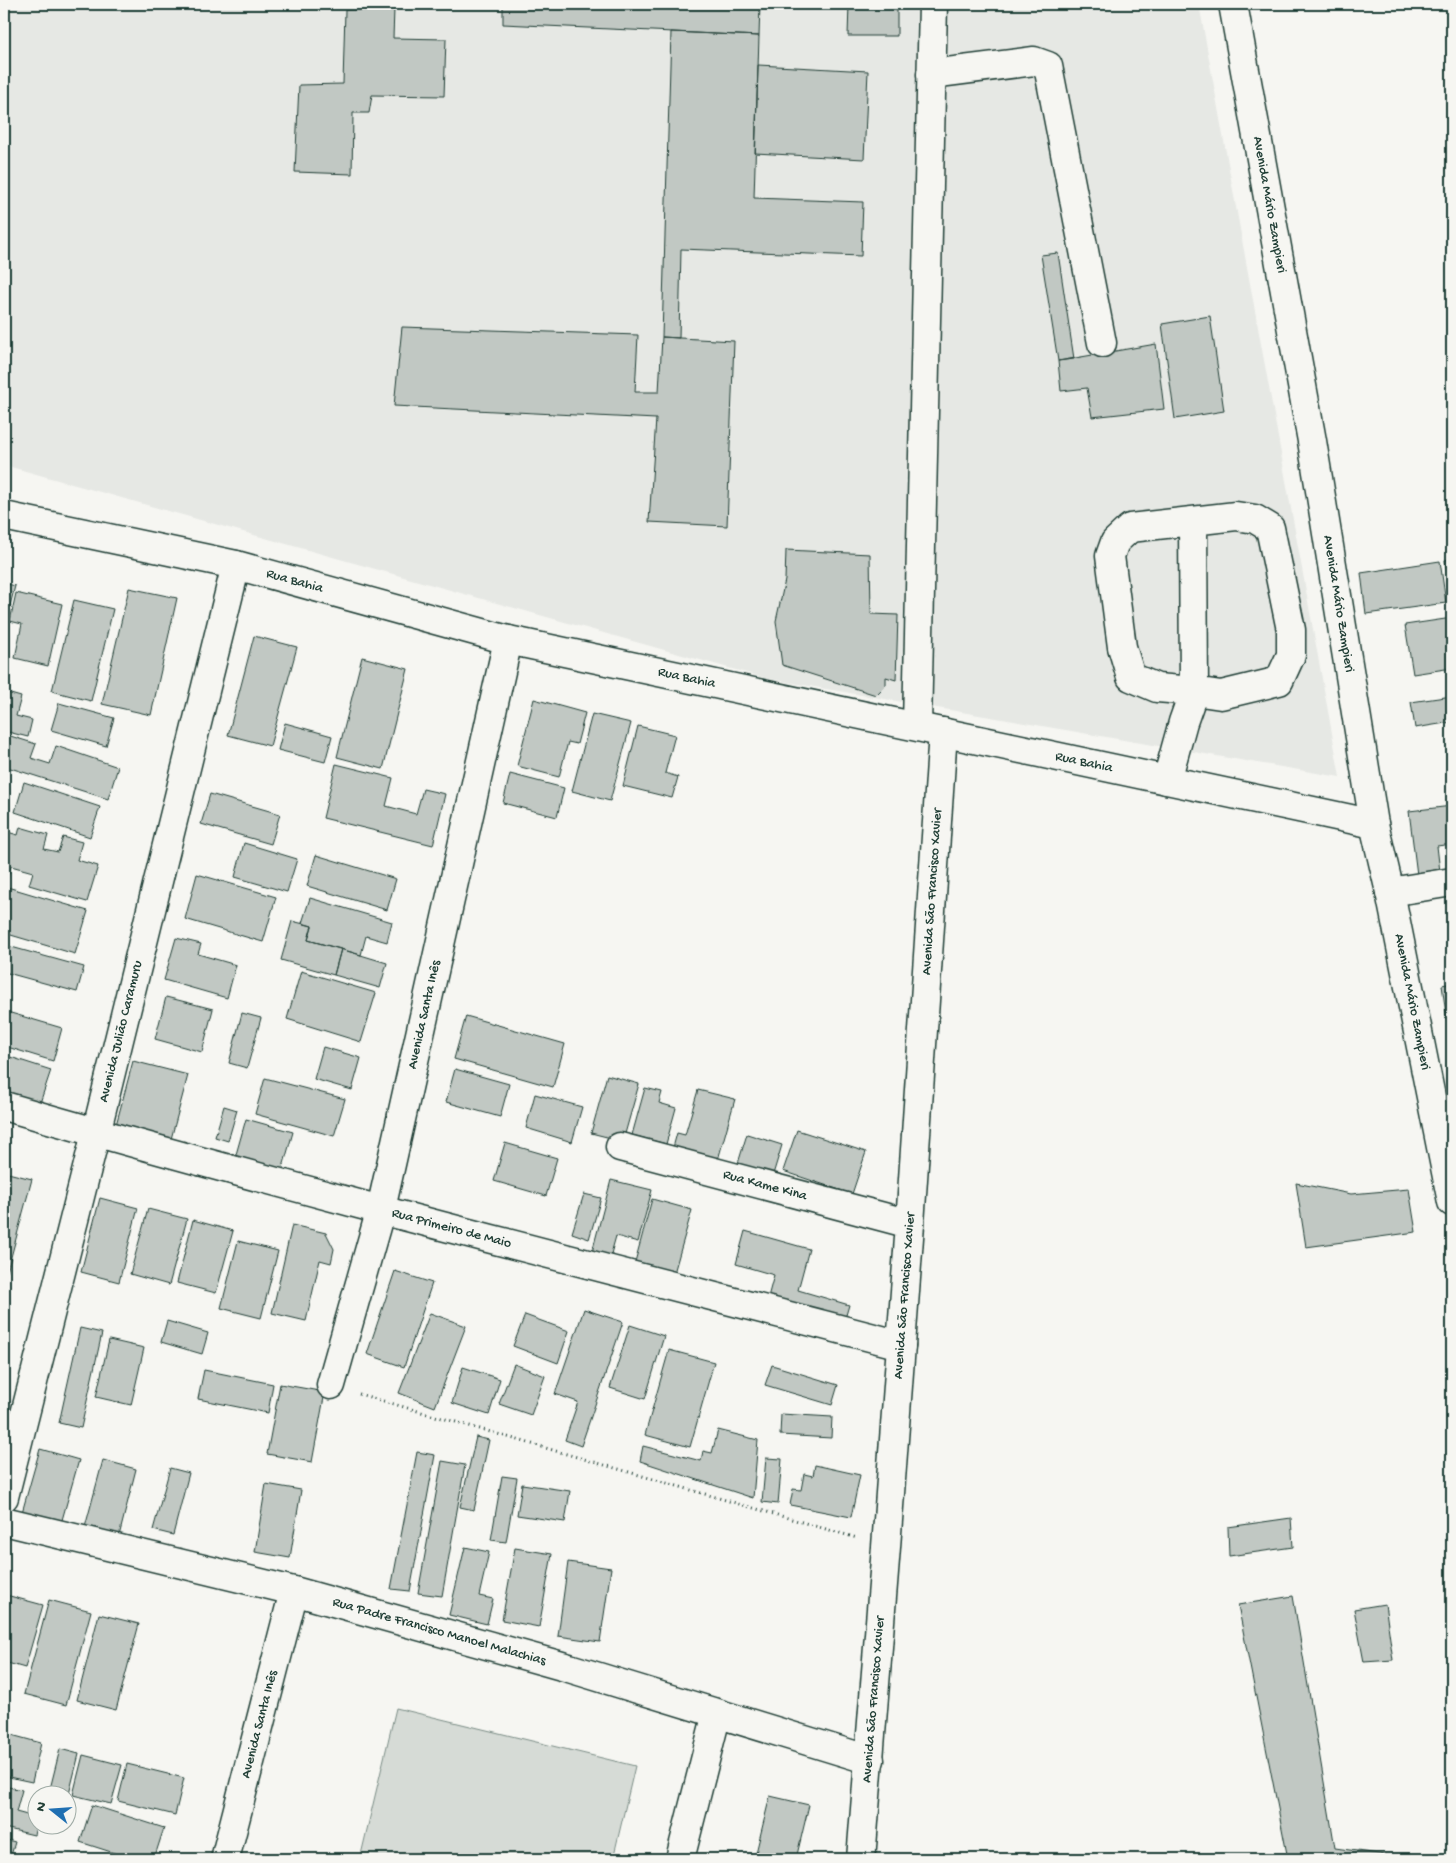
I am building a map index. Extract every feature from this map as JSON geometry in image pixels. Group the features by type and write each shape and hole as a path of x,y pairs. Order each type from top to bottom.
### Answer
{"street":[{"path":"917,726 933,4"},
{"name":"Avenida Mário Zampieri","path":"1233,4 1312,441 1374,824 1450,1175 1452,1202"},
{"path":"932,74 1027,61 1034,61 1048,66 1102,343"},
{"name":"Rua Bahia","path":"4,516 236,565 508,640 1374,824"},
{"path":"1236,516 1255,519 1270,528 1291,630 1291,655 1278,681 1221,695 1194,691 1157,688 1131,677 1122,647 1110,556 1115,542 1130,528 1236,516"},
{"path":"1167,780 1182,722 1194,691 1193,521"},
{"name":"Avenida Julião Caramuru","path":"4,1497 236,565"},
{"name":"Avenida Santa Inês","path":"331,1386 380,1209 508,640"},
{"name":"Avenida São Francisco Xavier","path":"861,1859 910,1224 943,732"},
{"path":"1390,892 1452,882"},
{"name":"Rua Primeiro de Maio","path":"4,1106 96,1133 380,1209 901,1345"},
{"name":"Rua Kame Kina","path":"620,1147 910,1224"},
{"name":"Rua Padre Francisco Manoel Malachias","path":"4,1520 294,1591 570,1668 870,1760"},
{"name":"Avenida Santa Inês","path":"225,1859 294,1591"},
{"path":"680,1859 717,1713"}],"path":[{"path":"331,1386 886,1546"}],"shaded area":[{"path":"4,4 1199,4 1340,777 768,679 4,465"},
{"path":"396,1708 635,1766 613,1859 360,1859"}],"building":[{"path":"503,4 760,4 759,36 503,24"},
{"path":"849,4 897,4 897,36 848,36"},
{"path":"394,9 393,38 446,39 444,96 372,95 369,113 353,113 352,174 295,172 299,85 343,84 345,10"},
{"path":"671,32 759,36 754,198 863,202 861,256 681,249 679,338 662,337"},
{"path":"758,65 868,71 864,159 755,153"},
{"path":"1058,253 1074,359 1058,361 1041,255"},
{"path":"1210,316 1224,411 1175,419 1162,324"},
{"path":"402,327 638,335 635,392 659,392 662,337 734,341 727,526 649,522 656,419 394,406"},
{"path":"1156,344 1164,409 1092,417 1087,388 1061,391 1058,361"},
{"path":"786,550 870,554 871,614 898,615 896,680 886,677 886,685 876,695 782,665 776,621 785,580"},
{"path":"1452,559 1452,579 1448,580 1445,560"},
{"path":"1440,561 1446,603 1366,614 1361,573"},
{"path":"4,583 15,586 4,629"},
{"path":"129,588 177,598 151,715 102,704"},
{"path":"16,593 62,604 48,666 15,658 22,624 10,621"},
{"path":"74,600 113,609 91,701 52,691"},
{"path":"1452,618 1452,668 1413,674 1405,625"},
{"path":"254,636 297,647 270,746 228,735"},
{"path":"362,657 408,669 383,769 337,757"},
{"path":"4,682 10,683 7,693 21,697 16,716 32,720 28,737 4,731"},
{"path":"1452,696 1452,722 1415,728 1411,702"},
{"path":"534,699 585,713 577,744 568,742 559,777 517,766"},
{"path":"59,703 114,718 106,746 51,730"},
{"path":"592,714 631,723 610,801 572,791"},
{"path":"285,723 332,736 325,762 278,750"},
{"path":"638,726 675,735 665,773 678,777 672,798 623,786"},
{"path":"4,734 36,744 31,758 50,764 56,746 118,767 108,799 4,766"},
{"path":"336,764 393,778 386,806 416,814 423,789 445,794 433,845 323,818"},
{"path":"510,774 564,788 557,817 503,803"},
{"path":"24,782 100,807 90,837 15,812"},
{"path":"210,794 280,814 271,844 201,824"},
{"path":"1452,806 1452,844 1437,846 1440,872 1417,875 1409,811"},
{"path":"20,827 48,835 44,849 58,852 63,837 82,842 77,860 98,866 87,902 29,885 33,872 11,866 7,881 4,880 4,831 18,835"},
{"path":"244,843 297,859 287,892 235,877"},
{"path":"316,855 396,879 387,910 307,886"},
{"path":"197,874 276,897 263,942 185,919"},
{"path":"4,886 88,911 75,954 4,933"},
{"path":"310,898 392,922 387,942 366,936 361,955 308,940 312,926 302,923"},
{"path":"292,921 312,926 308,940 341,949 334,975 281,960"},
{"path":"176,938 201,944 198,954 236,965 227,998 164,980"},
{"path":"4,945 84,967 77,992 4,972"},
{"path":"341,949 387,963 380,988 334,975"},
{"path":"301,971 376,993 361,1042 287,1019"},
{"path":"1452,983 1452,1020 1447,1021 1442,985"},
{"path":"166,997 213,1009 202,1052 155,1039"},
{"path":"4,1011 62,1028 53,1061 4,1046"},
{"path":"242,1013 261,1018 247,1068 229,1063"},
{"path":"466,1016 565,1044 553,1087 454,1059"},
{"path":"323,1047 361,1058 352,1090 314,1079"},
{"path":"7,1056 51,1070 39,1106 4,1095 4,1067"},
{"path":"133,1061 188,1075 171,1139 116,1125"},
{"path":"455,1069 509,1084 500,1117 446,1102"},
{"path":"607,1075 639,1084 623,1141 591,1133"},
{"path":"265,1078 345,1099 334,1136 255,1114"},
{"path":"645,1088 662,1092 659,1103 676,1108 666,1144 632,1135"},
{"path":"698,1090 735,1099 716,1167 671,1155 677,1133 685,1135"},
{"path":"535,1094 582,1107 572,1142 526,1128"},
{"path":"224,1106 237,1110 228,1141 215,1137"},
{"path":"246,1119 293,1132 282,1171 235,1158"},
{"path":"797,1130 866,1152 852,1194 783,1171"},
{"path":"747,1134 782,1145 771,1181 736,1170"},
{"path":"505,1143 557,1158 546,1196 494,1181"},
{"path":"4,1172 32,1179 7,1272 4,1271"},
{"path":"611,1180 652,1190 638,1242 616,1236 609,1261 591,1256"},
{"path":"1296,1183 1351,1194 1409,1189 1416,1232 1306,1247"},
{"path":"584,1194 601,1198 589,1239 572,1233"},
{"path":"100,1198 138,1208 119,1282 81,1272"},
{"path":"652,1199 692,1210 674,1273 635,1262"},
{"path":"148,1209 187,1219 169,1285 130,1274"},
{"path":"193,1220 233,1231 216,1293 177,1283"},
{"path":"292,1225 326,1233 334,1249 331,1263 320,1260 306,1321 272,1313"},
{"path":"745,1231 809,1249 798,1290 849,1305 844,1322 767,1301 774,1275 736,1264"},
{"path":"238,1241 278,1251 261,1318 221,1308"},
{"path":"395,1271 432,1283 404,1367 367,1354"},
{"path":"584,1309 623,1322 581,1446 565,1440 578,1402 555,1394"},
{"path":"430,1313 466,1326 435,1407 399,1393"},
{"path":"525,1315 569,1331 558,1363 513,1346"},
{"path":"167,1321 208,1333 202,1354 161,1342"},
{"path":"630,1325 664,1336 645,1399 610,1388"},
{"path":"80,1328 102,1333 81,1428 59,1423"},
{"path":"109,1340 144,1348 131,1405 96,1397"},
{"path":"669,1350 714,1362 690,1447 645,1435"},
{"path":"514,1364 545,1376 531,1415 499,1404"},
{"path":"772,1365 838,1385 832,1405 765,1385"},
{"path":"463,1367 500,1379 489,1415 452,1403"},
{"path":"204,1370 273,1384 268,1413 198,1399"},
{"path":"280,1384 325,1392 312,1462 267,1454"},
{"path":"781,1414 832,1417 831,1438 780,1435"},
{"path":"718,1430 758,1440 753,1498 640,1461 643,1446 701,1461 703,1451 712,1453"},
{"path":"476,1437 489,1440 474,1510 460,1507"},
{"path":"40,1449 79,1460 60,1527 21,1516"},
{"path":"417,1452 435,1455 410,1591 391,1589"},
{"path":"766,1458 782,1459 778,1504 762,1502"},
{"path":"103,1460 136,1469 118,1540 84,1531"},
{"path":"442,1461 465,1465 442,1596 418,1593"},
{"path":"815,1465 860,1475 851,1517 790,1505 793,1489 801,1490 804,1474 813,1476"},
{"path":"170,1468 189,1473 173,1535 153,1530"},
{"path":"502,1476 517,1478 506,1542 491,1540"},
{"path":"266,1484 301,1490 290,1558 255,1552"},
{"path":"522,1484 570,1491 565,1522 517,1515"},
{"path":"1291,1518 1293,1547 1229,1556 1228,1527"},
{"path":"465,1547 489,1552 479,1596 493,1599 487,1624 449,1615"},
{"path":"515,1548 552,1554 539,1627 502,1620"},
{"path":"568,1562 611,1568 600,1642 558,1636"},
{"path":"6,1595 43,1605 25,1668 4,1662 4,1602"},
{"path":"1293,1596 1335,1848 1386,1855 1386,1859 1288,1859 1238,1605"},
{"path":"49,1600 91,1611 66,1705 24,1694"},
{"path":"1385,1604 1393,1660 1364,1662 1354,1609"},
{"path":"99,1614 139,1624 116,1710 77,1700"},
{"path":"4,1733 41,1743 32,1782 4,1776"},
{"path":"60,1749 79,1754 71,1786 51,1786"},
{"path":"83,1755 122,1765 111,1804 78,1796 78,1786 75,1786"},
{"path":"127,1764 184,1778 175,1815 118,1801"},
{"path":"4,1786 22,1790 16,1812 28,1815 28,1834 4,1828"},
{"path":"770,1796 809,1805 796,1859 764,1859 755,1857"},
{"path":"92,1805 164,1828 154,1859 133,1859 80,1842"},
{"path":"4,1839 15,1842 10,1859 4,1859"}]}
